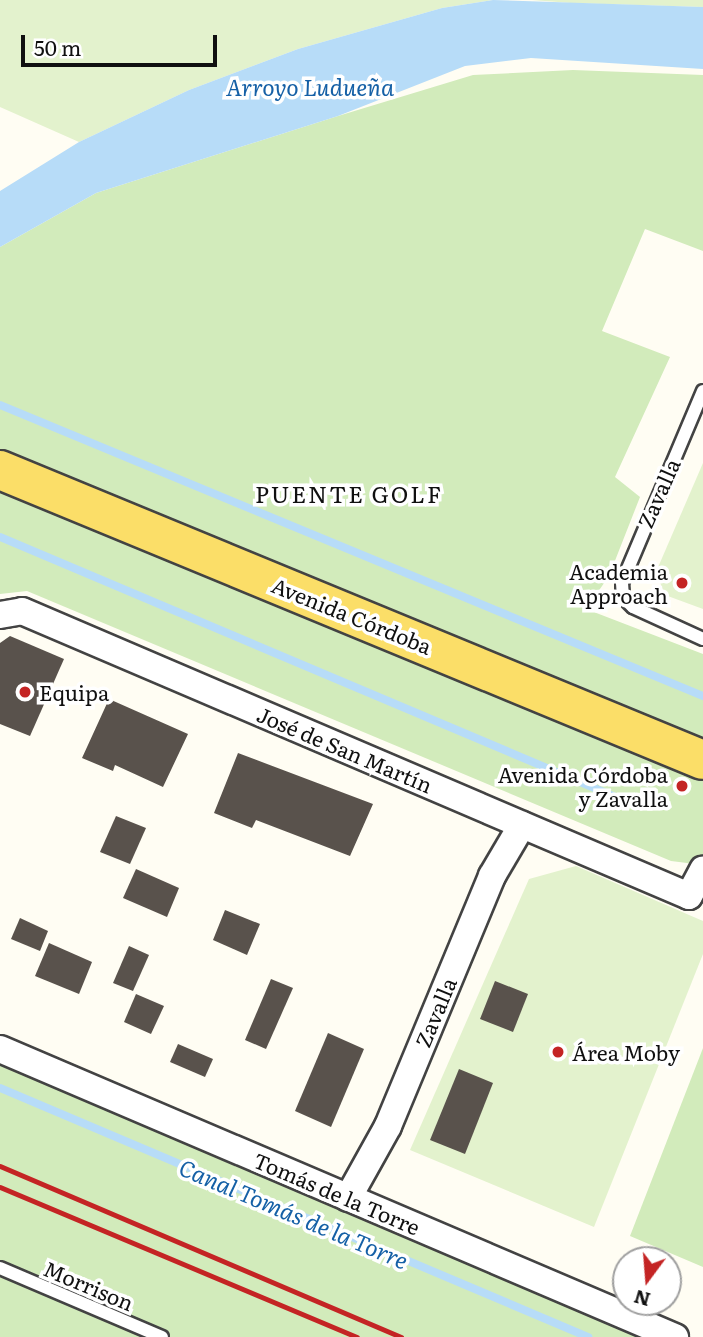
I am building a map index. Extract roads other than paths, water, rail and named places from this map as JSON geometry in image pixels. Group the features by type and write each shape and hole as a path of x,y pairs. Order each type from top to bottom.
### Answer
{"main road":[{"name":"Avenida Córdoba","path":"0,470 703,760"}],"street":[{"name":"José de San Martín","path":"0,615 22,611 689,896 703,870"},
{"name":"Zavalla","path":"348,1198 388,1126 492,876 522,825"},
{"name":"Tomás de la Torre","path":"0,1049 675,1337"}],"lane":[{"name":"Zavalla","path":"703,391 625,569 623,597 652,619 703,639"},
{"name":"Morrison","path":"0,1268 162,1337"}],"water":[{"name":"Arroyo Ludueña","path":"493,0 703,7 703,69 531,58 465,66 338,116 96,193 0,247 0,191 79,142 189,90 298,49 442,8"}],"waterway":[{"path":"0,405 703,696"},
{"path":"0,537 625,801"},
{"name":"Canal Tomás de la Torre","path":"0,1088 588,1337"}],"railway":[{"path":"0,1166 401,1337"},
{"path":"0,1187 357,1337"}],"place":[{"name":"Academia Approach","path":"682,583"},
{"name":"Equipa","path":"25,692"},
{"name":"Avenida Córdoba y Zavalla","path":"682,786"},
{"name":"Área Moby","path":"558,1052"}],"district":[{"name":"PUENTE GOLF","path":"349,493"}]}
